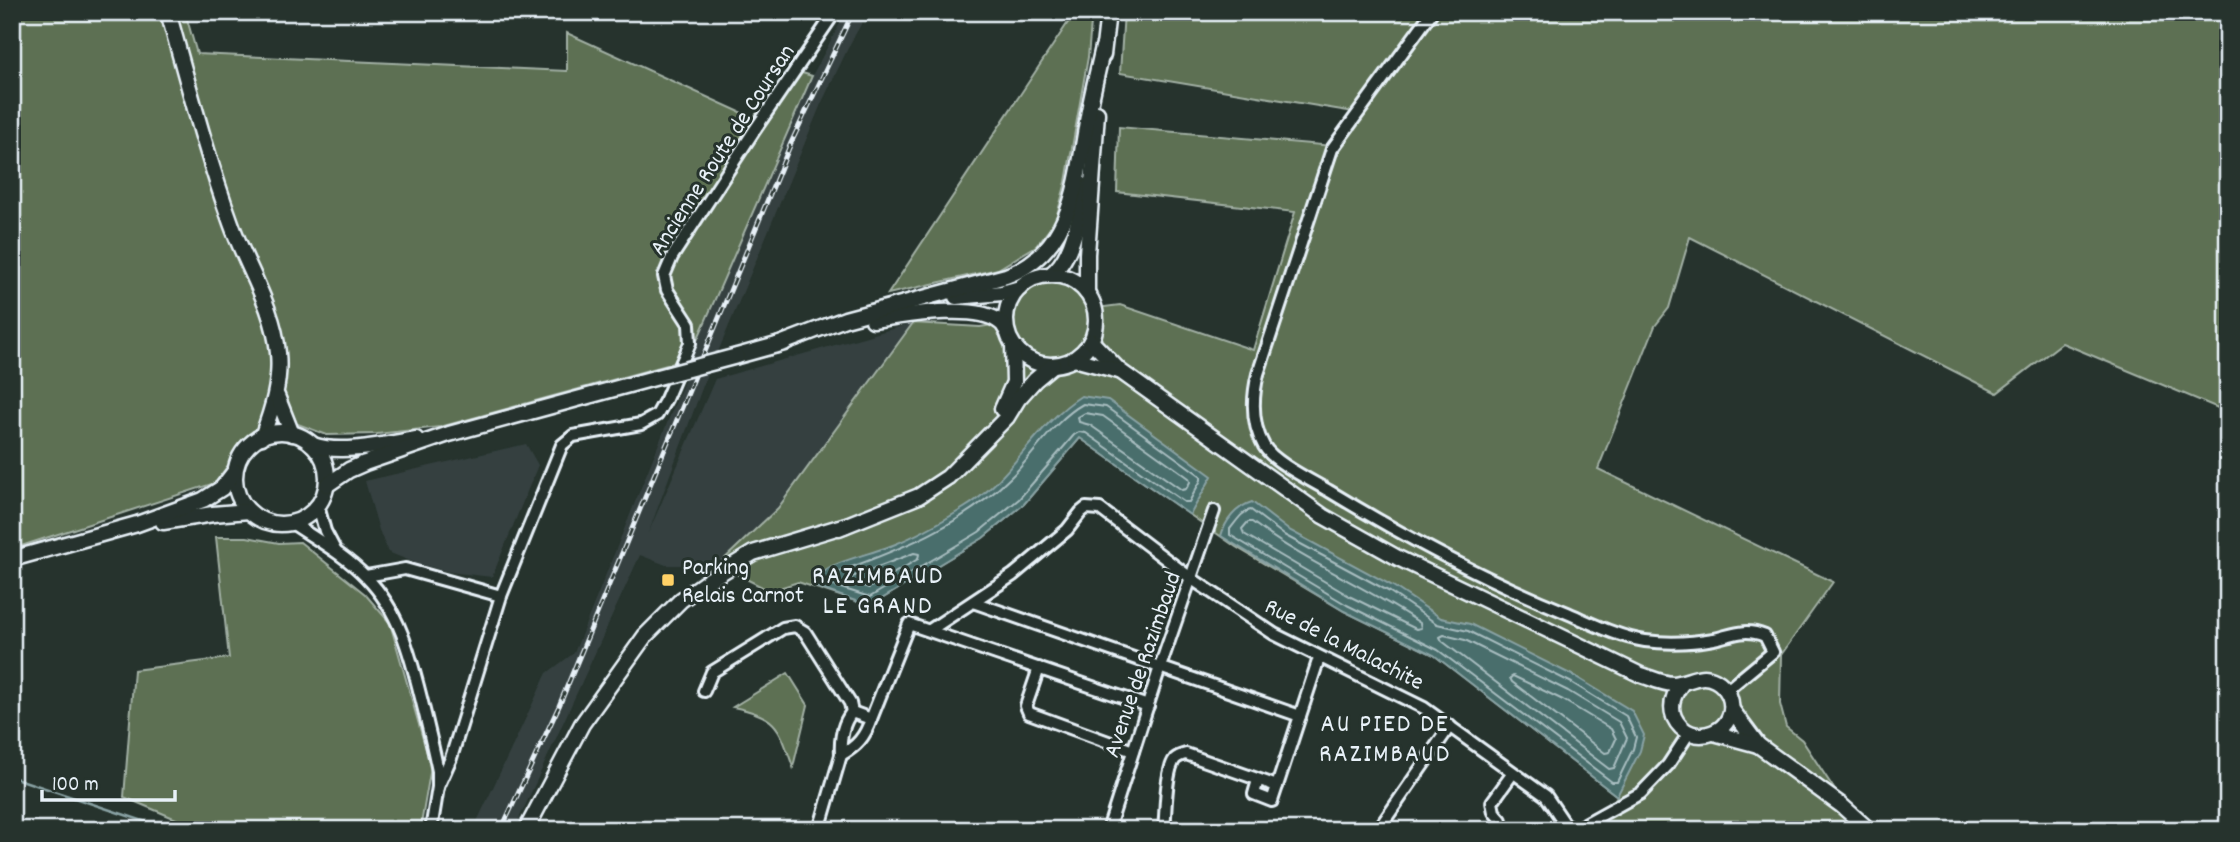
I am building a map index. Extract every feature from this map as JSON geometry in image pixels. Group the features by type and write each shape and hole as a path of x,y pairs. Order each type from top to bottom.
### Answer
{"main road":[{"path":"168,12 213,170 244,258 274,330 279,355 276,395 262,437"},
{"path":"1087,293 1092,167 1108,12"},
{"path":"777,345 845,319 1006,276 1021,271 1040,258 1055,240 1066,218 1079,170 1103,47"},
{"path":"327,485 365,463 449,434 777,345 900,308 1020,288 1035,278 1058,270 1066,258 1092,167"},
{"path":"526,830 582,724 645,636 681,600 752,554 846,525 919,496 948,477 1007,417 1034,380 1053,365 1074,359 1084,351 1096,327 1094,305 1087,293 1072,280 1050,275"},
{"path":"986,438 1009,397 1014,382 1006,323 1009,306 1020,288"},
{"path":"860,321 904,315 966,312 982,314 997,320 1021,354 1032,361 1053,365"},
{"path":"1091,341 1120,372 1323,516 1398,558 1641,675 1670,684 1694,677 1718,681 1727,690 1732,710 1758,745 1804,777 1869,830"},
{"path":"1074,359 1120,372"},
{"path":"276,395 292,434"},
{"path":"12,559 137,524 203,500 229,481 250,445 262,437 277,433 292,434 313,445 322,457 327,471 327,485 318,506 307,517 292,523 277,524 262,520 249,511 240,499 236,470"},
{"path":"313,445 326,448 377,445 449,434"},
{"path":"137,524 249,511"},
{"path":"1641,675 1664,697 1679,725 1689,733 1702,736 1714,733 1725,725 1732,710"},
{"path":"1673,714 1675,691 1683,682"},
{"path":"1714,733 1758,745"}],"street":[{"name":"Ancienne Route de Coursan","path":"438,787 451,758 501,596 562,445 573,436 641,424 657,415 690,343 689,324 667,290 664,276 672,257 835,12"},
{"path":"1432,12 1332,149 1252,396 1254,417 1265,448 1286,466 1438,554 1544,604 1613,632 1643,641 1678,643 1752,631 1765,636 1773,652 1727,690"},
{"path":"318,506 325,531 336,552"},
{"name":"Rue de la Malachite","path":"973,601 1013,575 1067,530 1081,512 1094,507 1101,509 1192,579 1274,634 1424,708 1546,796 1569,830"},
{"name":"Avenue de Razimbaud","path":"1108,830 1160,667 1214,512"},
{"path":"292,523 366,576 397,619 410,655 438,771 431,830"},
{"path":"366,576 405,569 501,596"},
{"path":"930,629 973,601 1300,716"},
{"path":"841,755 853,748 866,734 909,624 1148,705"},
{"path":"705,691 712,672 783,628 795,626 805,632 850,703 852,712"},
{"path":"1164,830 1170,772 1179,756 1186,754 1277,786 1319,658"},
{"path":"1039,668 1026,706 1030,713 1133,751"},
{"path":"852,712 871,719"},
{"path":"819,830 841,755 840,744 845,720 852,712"},
{"path":"1378,830 1450,726"},
{"path":"1574,830 1640,793 1668,765 1689,733"},
{"path":"1501,820 1494,812 1492,802 1513,773"}],"shaded area":[{"path":"846,12 868,12 821,104 718,352 689,359 812,76"},
{"path":"913,323 778,508 718,565 666,565 640,555 514,830 473,830 547,673 574,653 685,379 708,372 648,534 715,379"},
{"path":"526,444 538,465 492,577 449,572 388,552 365,481"}],"green space":[{"path":"12,12 185,12 197,54 567,71 567,33 753,118 789,69 812,76 689,359 440,427 377,434 327,435 298,424 253,431 215,483 12,549"},
{"path":"1075,12 1092,12 1088,57 1066,182 1055,222 1036,246 998,269 888,294"},
{"path":"1124,12 2228,12 2228,390 2218,408 2062,343 1997,393 1690,237 1669,308 1655,326 1598,469 1833,582 1781,655 1780,704 1786,727 1802,740 1861,830 1594,830 1617,796 1434,655 1344,611 1236,547 1080,438 1024,504 983,538 870,606 798,582 770,591 718,565 778,508 913,323 980,327 1012,322 1016,306 1023,294 1033,286 1057,282 1070,287 1089,309 1120,305 1253,350 1295,212 1117,192 1119,127 1333,146 1354,112 1120,73"},
{"path":"216,537 247,537 279,543 300,542 365,594 390,623 431,767 420,830 195,830 124,797 134,670 229,658"},
{"path":"788,673 808,705 793,767 775,725 759,715 733,707"}],"water":[{"path":"1081,396 1108,400 1212,476 1190,515 1080,438 1024,504 983,538 870,606 815,587 823,573 832,566 911,537 981,496 1010,468 1050,422"},
{"path":"1252,502 1287,529 1393,586 1441,618 1470,624 1576,677 1632,711 1644,735 1640,751 1617,796 1434,655 1344,611 1221,536 1232,515"}],"waterway":[{"path":"12,777 170,830"}],"railway":[{"path":"501,830 559,706 791,143 853,12"}],"place":[{"name":"Parking Relais Carnot","path":"668,580"}],"district":[{"name":"RAZIMBAUD LE GRAND","path":"878,589"},
{"name":"AU PIED DE RAZIMBAUD","path":"1385,737"}]}
